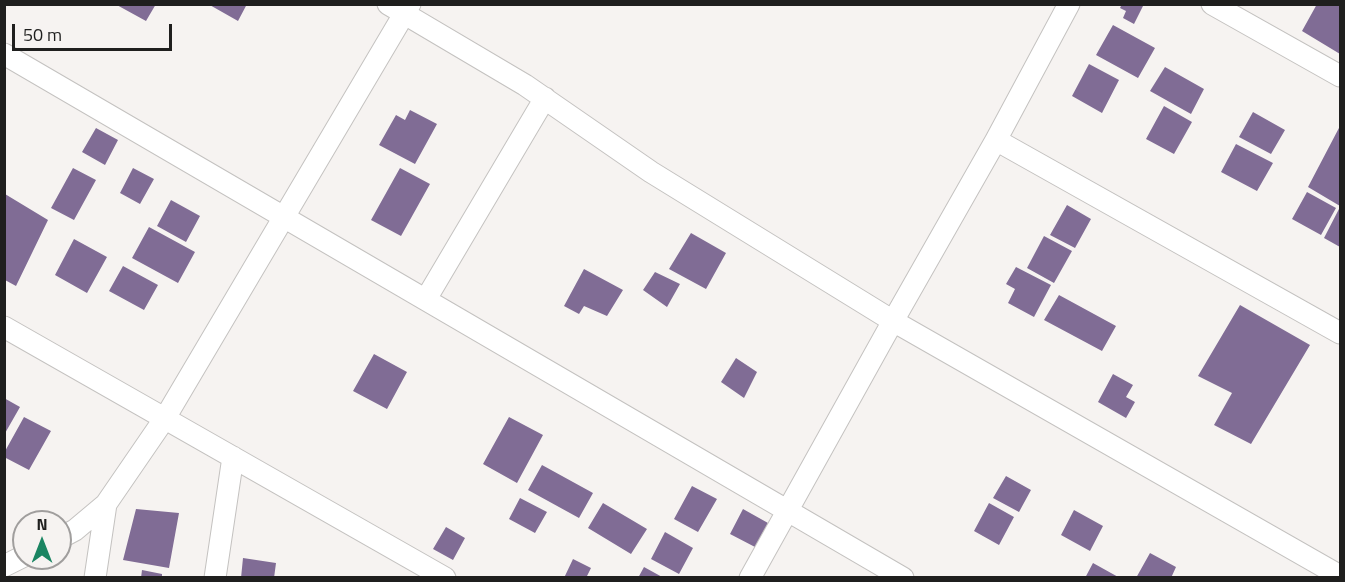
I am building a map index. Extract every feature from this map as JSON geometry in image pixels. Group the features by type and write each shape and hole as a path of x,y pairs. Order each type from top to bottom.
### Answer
{"street":[{"path":"750,578 996,140 1069,4"},
{"path":"1212,4 1341,76"},
{"path":"72,532 106,504 165,418 284,217 401,8 545,98 651,172 893,321 1341,576"},
{"path":"4,54 903,578"},
{"path":"426,299 545,98"},
{"path":"996,140 1341,333"},
{"path":"4,327 445,578"},
{"path":"215,578 233,457"},
{"path":"95,578 106,504"}],"building":[{"path":"115,4 156,4 146,21"},
{"path":"208,4 247,4 238,21"},
{"path":"1122,4 1144,4 1134,24 1123,18 1126,11 1120,8"},
{"path":"1317,4 1340,4 1340,54 1302,31"},
{"path":"1113,25 1155,48 1138,78 1096,55"},
{"path":"1089,64 1119,80 1102,113 1072,96"},
{"path":"1165,67 1204,89 1191,114 1150,91"},
{"path":"1164,106 1192,122 1174,154 1146,139"},
{"path":"410,110 437,124 415,164 379,145 396,115 405,120"},
{"path":"1253,112 1285,130 1271,154 1239,137"},
{"path":"1340,126 1340,206 1308,187"},
{"path":"96,128 118,140 105,165 82,152"},
{"path":"1236,144 1273,163 1257,191 1221,172"},
{"path":"73,168 96,180 74,220 51,208"},
{"path":"133,168 154,179 140,204 120,193"},
{"path":"400,168 430,184 401,236 371,220"},
{"path":"1307,192 1336,208 1321,235 1292,219"},
{"path":"5,194 48,220 16,286 5,280"},
{"path":"171,200 200,216 186,242 157,226"},
{"path":"1067,205 1091,219 1075,248 1050,235"},
{"path":"1340,207 1340,247 1324,238"},
{"path":"149,227 195,252 178,283 132,258"},
{"path":"691,233 726,253 706,289 669,269"},
{"path":"1044,236 1072,251 1054,283 1027,268"},
{"path":"74,239 107,257 87,293 55,275"},
{"path":"123,266 158,285 144,310 109,291"},
{"path":"1016,267 1051,285 1034,317 1008,303 1015,289 1006,284"},
{"path":"584,269 623,290 607,316 584,306 579,314 564,306"},
{"path":"655,272 680,284 667,307 643,290"},
{"path":"1059,295 1116,326 1102,351 1044,320"},
{"path":"1240,305 1310,345 1251,444 1214,425 1232,393 1198,376"},
{"path":"374,354 407,372 387,409 353,391"},
{"path":"736,358 757,372 744,398 721,382"},
{"path":"1113,374 1133,385 1126,397 1135,402 1126,418 1098,402"},
{"path":"4,398 20,407 4,435"},
{"path":"24,417 51,431 29,470 4,457"},
{"path":"509,417 543,435 517,483 483,464"},
{"path":"542,465 593,493 579,518 528,490"},
{"path":"1006,476 1031,490 1019,512 993,498"},
{"path":"692,486 717,499 698,532 674,519"},
{"path":"520,498 547,512 535,533 509,519"},
{"path":"603,503 647,529 631,554 588,528"},
{"path":"989,503 1014,517 999,545 974,531"},
{"path":"136,509 179,513 169,568 123,560"},
{"path":"743,509 768,523 755,547 730,534"},
{"path":"1074,510 1103,526 1090,551 1061,535"},
{"path":"446,527 465,538 453,560 433,549"},
{"path":"665,532 693,548 679,574 651,559"},
{"path":"1150,553 1176,567 1171,578 1136,578"},
{"path":"243,558 276,563 274,578 241,578"},
{"path":"573,559 591,568 586,578 564,578"},
{"path":"1093,563 1120,578 1085,578"},
{"path":"644,567 664,578 638,578"},
{"path":"142,570 162,574 162,578 141,578"}]}
